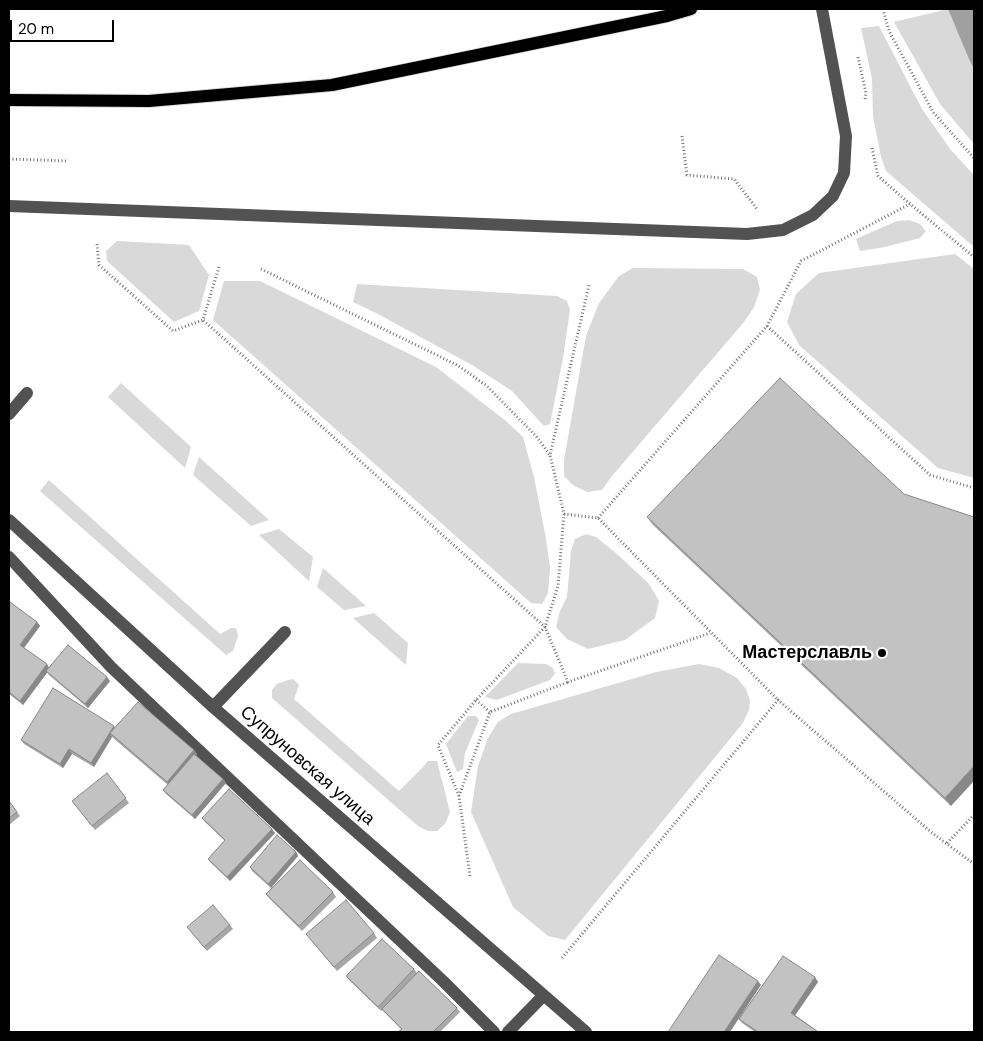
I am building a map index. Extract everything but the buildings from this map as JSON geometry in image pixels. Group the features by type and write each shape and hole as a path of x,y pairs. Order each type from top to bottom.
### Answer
{"main road":[{"path":"9,100 149,101 332,85 667,16 691,9"}],"street":[{"path":"9,206 747,234 783,230 813,215 833,196 844,173 846,136 822,9"},
{"path":"9,414 27,393"},
{"name":"Супруновская улица","path":"9,520 213,707 586,1032"},
{"path":"9,557 111,667 444,982 494,1032"},
{"path":"213,707 285,632"},
{"path":"508,1032 543,996"}],"path":[{"path":"883,9 889,31 933,112 974,158"},
{"path":"858,56 866,93 865,106"},
{"path":"682,136 687,176 734,180 758,211"},
{"path":"870,140 878,176 974,257"},
{"path":"9,159 68,161"},
{"path":"598,518 767,326 801,261 910,204"},
{"path":"97,244 99,265 173,331 203,320"},
{"path":"203,320 219,267"},
{"path":"261,268 457,366 487,386 536,436 550,455 564,514 558,586 545,627 476,700 438,744 459,796 470,876"},
{"path":"550,455 589,286"},
{"path":"203,320 545,627 568,682"},
{"path":"767,326 930,475 974,488"},
{"path":"564,514 598,518 778,700 930,832 974,864"},
{"path":"459,796 490,712 568,682 710,632"},
{"path":"476,700 490,712"},
{"path":"562,958 778,700"},
{"path":"947,844 974,814"}],"shaded area":[{"path":"948,9 974,69 974,144 940,104 894,22"},
{"path":"948,9 974,9 974,69 969,59"},
{"path":"879,26 922,109 951,150 974,175 974,247 886,171 881,157 873,116 872,79 861,28"},
{"path":"909,220 920,224 926,231 920,238 860,251 856,239 897,221"},
{"path":"117,241 189,245 209,275 199,311 174,322 107,261 106,251"},
{"path":"955,254 974,269 974,478 938,468 799,345 787,322 796,294 819,273"},
{"path":"633,268 743,269 757,277 760,290 754,307 744,322 602,490 587,492 573,485 564,476 564,460 586,336 599,303 619,276"},
{"path":"224,281 260,281 436,367 506,421 523,437 534,477 550,568 548,593 542,604 531,603 213,320"},
{"path":"357,284 557,296 567,301 570,310 550,424 544,426 512,391 472,365 353,302"},
{"path":"121,383 191,447 185,468 108,397"},
{"path":"199,457 269,520 251,526 193,475"},
{"path":"49,480 220,634 231,628 236,628 238,636 233,651 226,655 40,491"},
{"path":"279,529 313,557 309,581 259,535"},
{"path":"586,534 596,537 616,553 649,584 659,601 655,618 625,640 588,649 567,639 556,627 560,611 567,597 571,551 575,539"},
{"path":"323,568 366,606 344,610 317,587"},
{"path":"374,613 408,643 406,665 353,618"},
{"path":"518,663 546,664 553,668 555,673 550,680 497,700 485,697"},
{"path":"699,664 719,668 737,678 746,689 750,701 749,710 743,723 565,940 548,936 513,907 471,812 478,766 488,738 498,722 511,714 656,672"},
{"path":"293,679 299,685 294,699 399,791 428,761 437,761 450,812 445,824 437,831 428,831 418,826 272,698 272,690 277,684"},
{"path":"468,716 476,716 479,720 465,753 463,769 457,772 446,744"}],"place":[{"name":"Мастерславль","path":"882,653"}]}
